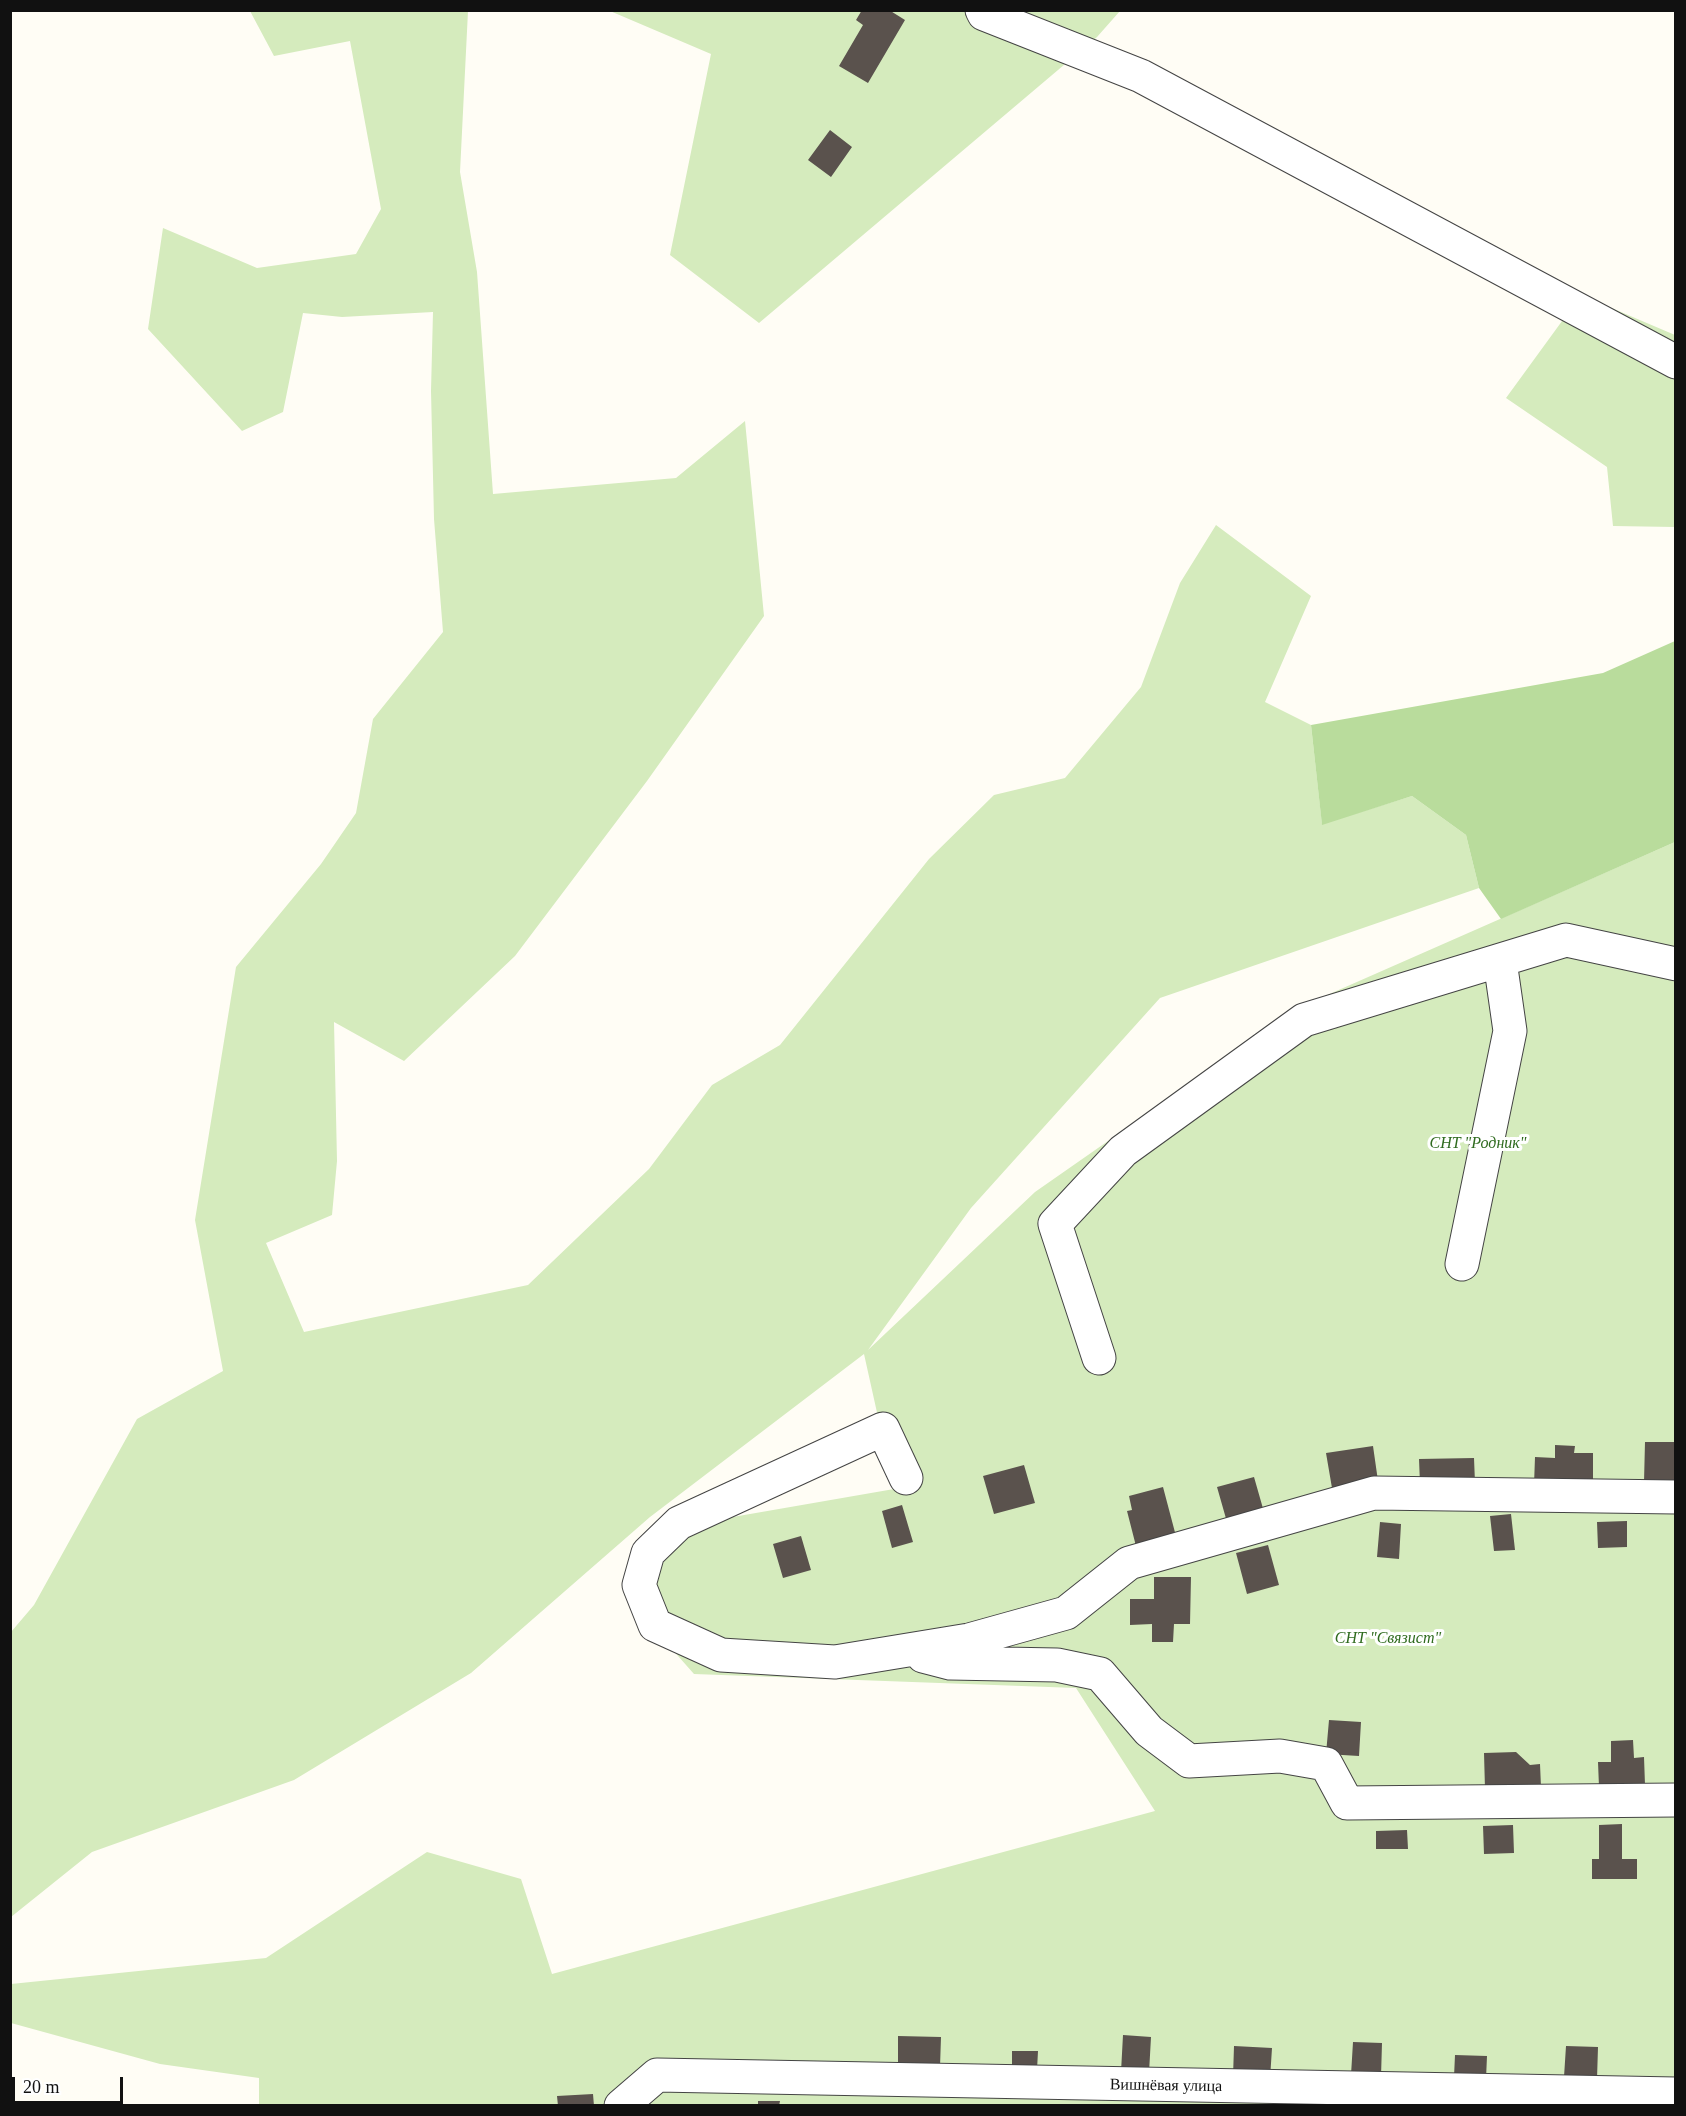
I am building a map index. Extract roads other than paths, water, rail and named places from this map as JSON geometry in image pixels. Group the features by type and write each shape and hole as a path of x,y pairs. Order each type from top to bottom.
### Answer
{"street":[{"path":"982,10 984,14 1141,76 1676,362"},
{"path":"1099,1358 1055,1224 1123,1151 1304,1020 1566,940 1676,964"},
{"path":"1462,1264 1510,1031 1500,961"},
{"path":"906,1479 883,1429 679,1523 648,1552 639,1586 655,1625 721,1655 835,1662 969,1640 1066,1613 1129,1563 1374,1493 1676,1497"},
{"path":"902,1651 950,1663 1057,1665 1100,1674 1149,1731 1189,1761 1280,1756 1326,1764 1347,1803 1676,1800"},
{"name":"Вишнёвая улица","path":"621,2106 657,2075 1676,2094"}],"park label":[{"name":"СНТ \"Родник\"","path":"1478,1144"},
{"name":"СНТ \"Связист\"","path":"1388,1639"}]}
